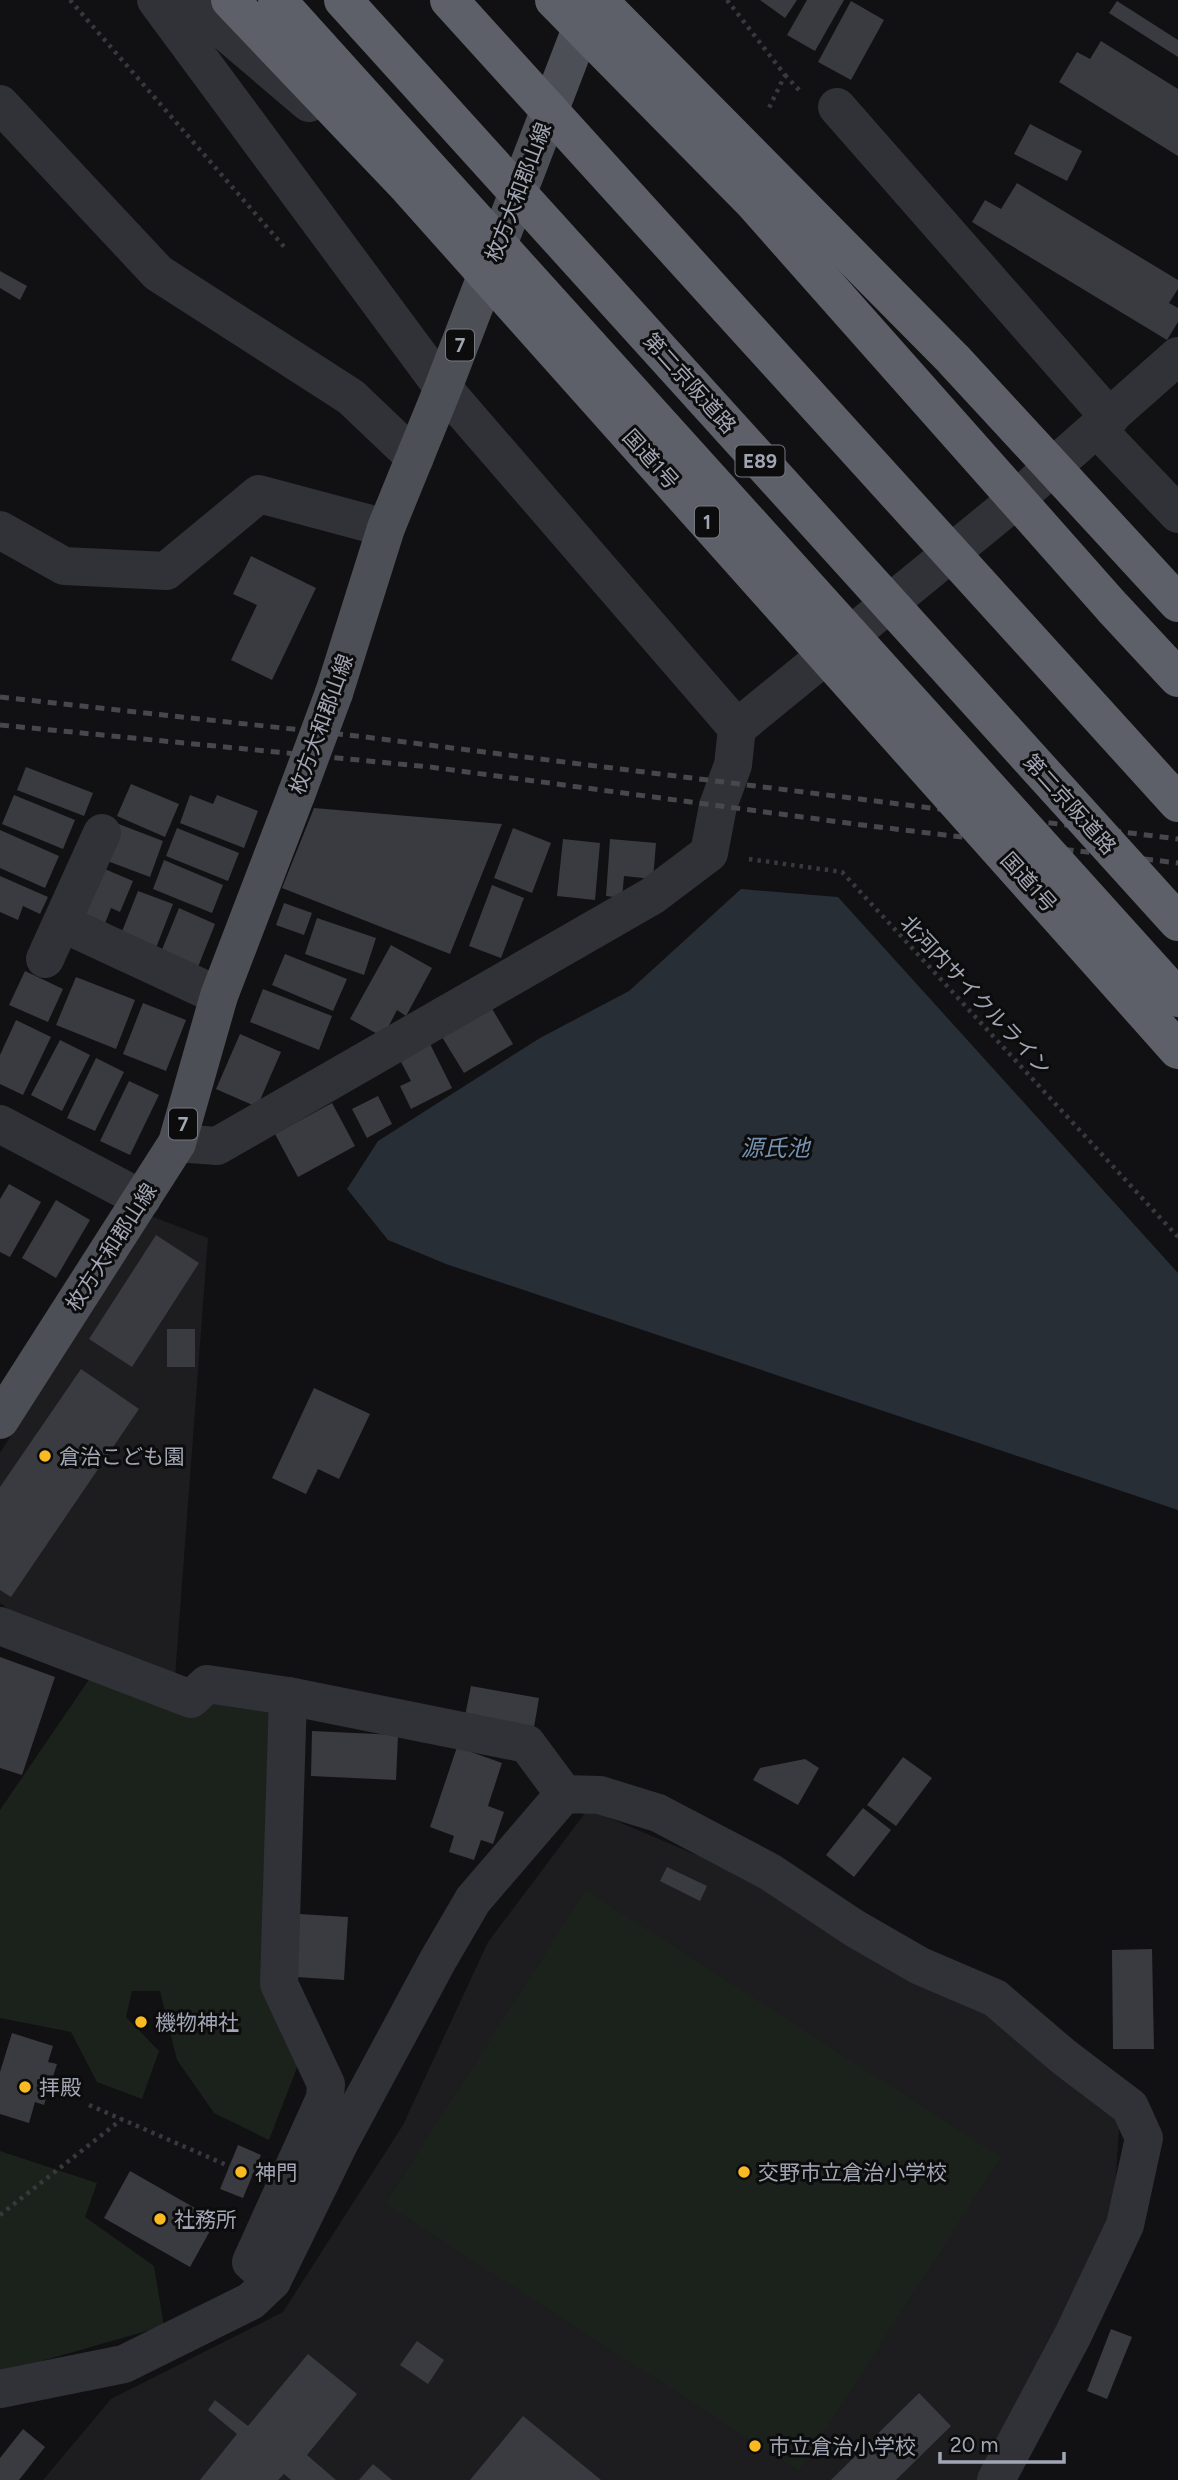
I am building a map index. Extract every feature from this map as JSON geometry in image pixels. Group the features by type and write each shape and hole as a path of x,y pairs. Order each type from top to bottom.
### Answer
{"highway":[{"name":"国道1号","path":"230,0 410,188 1178,1050"},
{"path":"277,0 1178,998"},
{"name":"第二京阪道路","path":"343,0 1178,922"},
{"path":"449,0 1178,803"},
{"path":"554,0 753,202 1178,678"},
{"path":"590,11 953,359 1178,603"}],"main road":[{"name":"枚方大和郡山線","path":"0,1420 177,1143 219,996 334,693 386,528 590,11"}],"street":[{"path":"156,0 443,388 737,728"},
{"path":"188,0 410,188"},
{"path":"590,11 1012,503"},
{"path":"0,104 158,273 351,397 415,458"},
{"path":"837,107 1178,514"},
{"path":"177,1143 217,1146 652,895 709,853 718,806 733,765 737,728 1012,503 1178,356"},
{"path":"0,530 64,566 166,571 259,494 386,528"},
{"path":"45,959 102,833"},
{"path":"61,923 219,996"},
{"path":"0,1124 142,1199"},
{"path":"0,1626 191,1699 206,1684 288,1696 527,1744 564,1794"},
{"path":"272,2281 251,2262 325,2098 326,2084 279,1984 288,1696"},
{"path":"0,2389 124,2364 251,2301 272,2281 347,2130 473,1900 564,1794"},
{"path":"564,1794 600,1795 658,1813 770,1872 854,1928 920,1966 995,1998 1064,2057 1130,2107 1143,2138 1125,2225 1073,2335 996,2480"}],"path":[{"path":"727,0 785,75 768,110"},
{"name":"北河内サイクルライン","path":"709,853 842,872 1178,1237"},
{"path":"89,2105 283,2190"},
{"path":"0,2215 122,2119"}],"shaded area":[{"path":"151,1216 208,1238 175,1677 11,1611 0,1603 0,1453"},
{"path":"90,1678 220,1698 271,1712 298,2065 269,2140 214,2113 177,2060 160,1991 132,1991 126,2017 159,2051 142,2099 97,2082 71,2032 0,2018 0,1810"},
{"name":"交野市立倉治小学校","path":"588,1809 751,1878 985,2012 1120,2115 1113,2219 985,2480 43,2480 111,2399 283,2312 403,2125 488,1942"},
{"path":"586,1890 1001,2157 799,2471 385,2204"},
{"path":"0,2151 97,2183 85,2217 154,2266 164,2326 0,2373"}],"water":[{"name":"源氏池","path":"741,889 838,897 1178,1273 1178,1510 446,1264 388,1240 347,1189 378,1141 540,1038 629,991"}],"building":[{"path":"760,0 797,0 785,18"},
{"path":"807,0 844,0 815,51 787,35"},
{"path":"851,1 884,20 851,80 818,62"},
{"path":"1117,1 1178,40 1178,57 1109,13"},
{"path":"1101,41 1178,89 1178,156 1059,82 1077,52 1090,59"},
{"path":"1030,124 1082,151 1067,181 1014,154"},
{"path":"1017,183 1178,280 1178,289 1169,303 1178,308 1178,322 1167,340 972,222 985,200 1001,209"},
{"path":"0,271 27,286 20,300 0,288"},
{"path":"251,556 316,588 272,680 231,660 257,605 233,594"},
{"path":"26,767 93,793 84,816 17,790"},
{"path":"131,784 179,804 165,837 117,816"},
{"path":"14,795 75,820 63,849 2,824"},
{"path":"190,795 213,804 217,795 258,811 244,848 180,823"},
{"path":"314,808 502,824 450,954 282,888"},
{"path":"116,823 163,841 150,877 102,859"},
{"path":"177,828 239,853 228,881 166,856"},
{"path":"513,828 551,843 532,893 494,878"},
{"path":"0,830 59,856 45,888 0,868"},
{"path":"563,839 600,843 595,900 557,896"},
{"path":"610,839 656,843 653,879 624,876 622,898 606,896"},
{"path":"164,860 223,885 212,913 153,889"},
{"path":"100,867 133,881 120,912 111,908 104,926 79,916"},
{"path":"0,876 48,897 40,914 23,906 18,920 0,912"},
{"path":"492,885 524,898 501,958 469,946"},
{"path":"138,891 173,904 154,953 119,939"},
{"path":"284,903 312,913 304,935 276,925"},
{"path":"179,908 215,924 196,972 159,957"},
{"path":"317,918 376,938 364,975 305,954"},
{"path":"391,945 432,968 406,1016 397,1010 383,1037 350,1019"},
{"path":"285,954 347,979 333,1011 272,985"},
{"path":"25,971 63,989 48,1022 9,1005"},
{"path":"76,977 135,1000 116,1049 56,1025"},
{"path":"263,989 332,1016 319,1050 250,1022"},
{"path":"143,1003 186,1020 166,1071 123,1054"},
{"path":"491,1007 513,1044 464,1073 442,1037"},
{"path":"16,1020 51,1037 23,1095 0,1084 0,1055"},
{"path":"240,1034 281,1052 257,1107 216,1089"},
{"path":"60,1040 90,1055 62,1111 31,1095"},
{"path":"430,1044 452,1088 411,1109 400,1086 411,1081 400,1060"},
{"path":"96,1058 124,1072 95,1131 67,1118"},
{"path":"129,1081 159,1095 130,1155 100,1141"},
{"path":"378,1096 392,1124 367,1138 352,1109"},
{"path":"332,1103 355,1146 298,1177 275,1134"},
{"path":"9,1184 41,1202 10,1257 0,1252 0,1199"},
{"path":"56,1200 90,1220 56,1278 22,1258"},
{"path":"156,1235 199,1263 132,1367 89,1339"},
{"path":"167,1329 195,1329 195,1367 167,1367"},
{"path":"81,1369 139,1409 11,1597 0,1590 0,1487"},
{"path":"314,1388 370,1414 339,1479 318,1469 306,1494 272,1478"},
{"path":"0,1657 55,1677 22,1775 0,1768"},
{"path":"471,1686 539,1698 533,1733 464,1721"},
{"path":"312,1731 398,1735 396,1780 311,1776"},
{"path":"457,1747 502,1763 488,1806 504,1812 493,1844 481,1840 474,1860 449,1852 454,1836 430,1827"},
{"path":"903,1757 932,1778 896,1826 867,1805"},
{"path":"805,1759 819,1768 798,1805 753,1780 760,1768"},
{"path":"863,1808 891,1830 854,1877 826,1855"},
{"path":"667,1867 707,1886 700,1901 660,1881"},
{"path":"300,1914 348,1917 344,1980 296,1977"},
{"path":"1152,1949 1154,2049 1113,2049 1112,1950"},
{"name":"拝殿","path":"12,2033 53,2046 48,2062 57,2064 44,2105 35,2102 29,2123 0,2114 0,2072"},
{"name":"神門","path":"238,2145 261,2155 243,2198 220,2189"},
{"name":"社務所","path":"130,2171 216,2220 190,2267 104,2218"},
{"path":"1111,2329 1132,2337 1107,2399 1087,2391"},
{"path":"417,2341 444,2360 428,2384 400,2365"},
{"path":"308,2354 357,2394 307,2455 336,2480 291,2480 284,2474 278,2480 200,2480 237,2434 208,2410 215,2400 248,2426"},
{"path":"919,2393 951,2426 896,2480 831,2480"},
{"path":"523,2416 601,2480 470,2480"},
{"path":"23,2429 45,2447 19,2480 0,2480 0,2458"},
{"path":"373,2464 392,2480 359,2480"}],"railway":[{"path":"0,697 365,737 1178,839"},
{"path":"0,725 430,767 862,825 1178,863"}],"place":[{"name":"倉治こども園","path":"45,1456"},
{"name":"機物神社","path":"141,2022"},
{"name":"拝殿","path":"25,2087"},
{"name":"神門","path":"241,2172"},
{"name":"交野市立倉治小学校","path":"744,2172"},
{"name":"社務所","path":"160,2219"},
{"name":"市立倉治小学校","path":"755,2446"}]}
